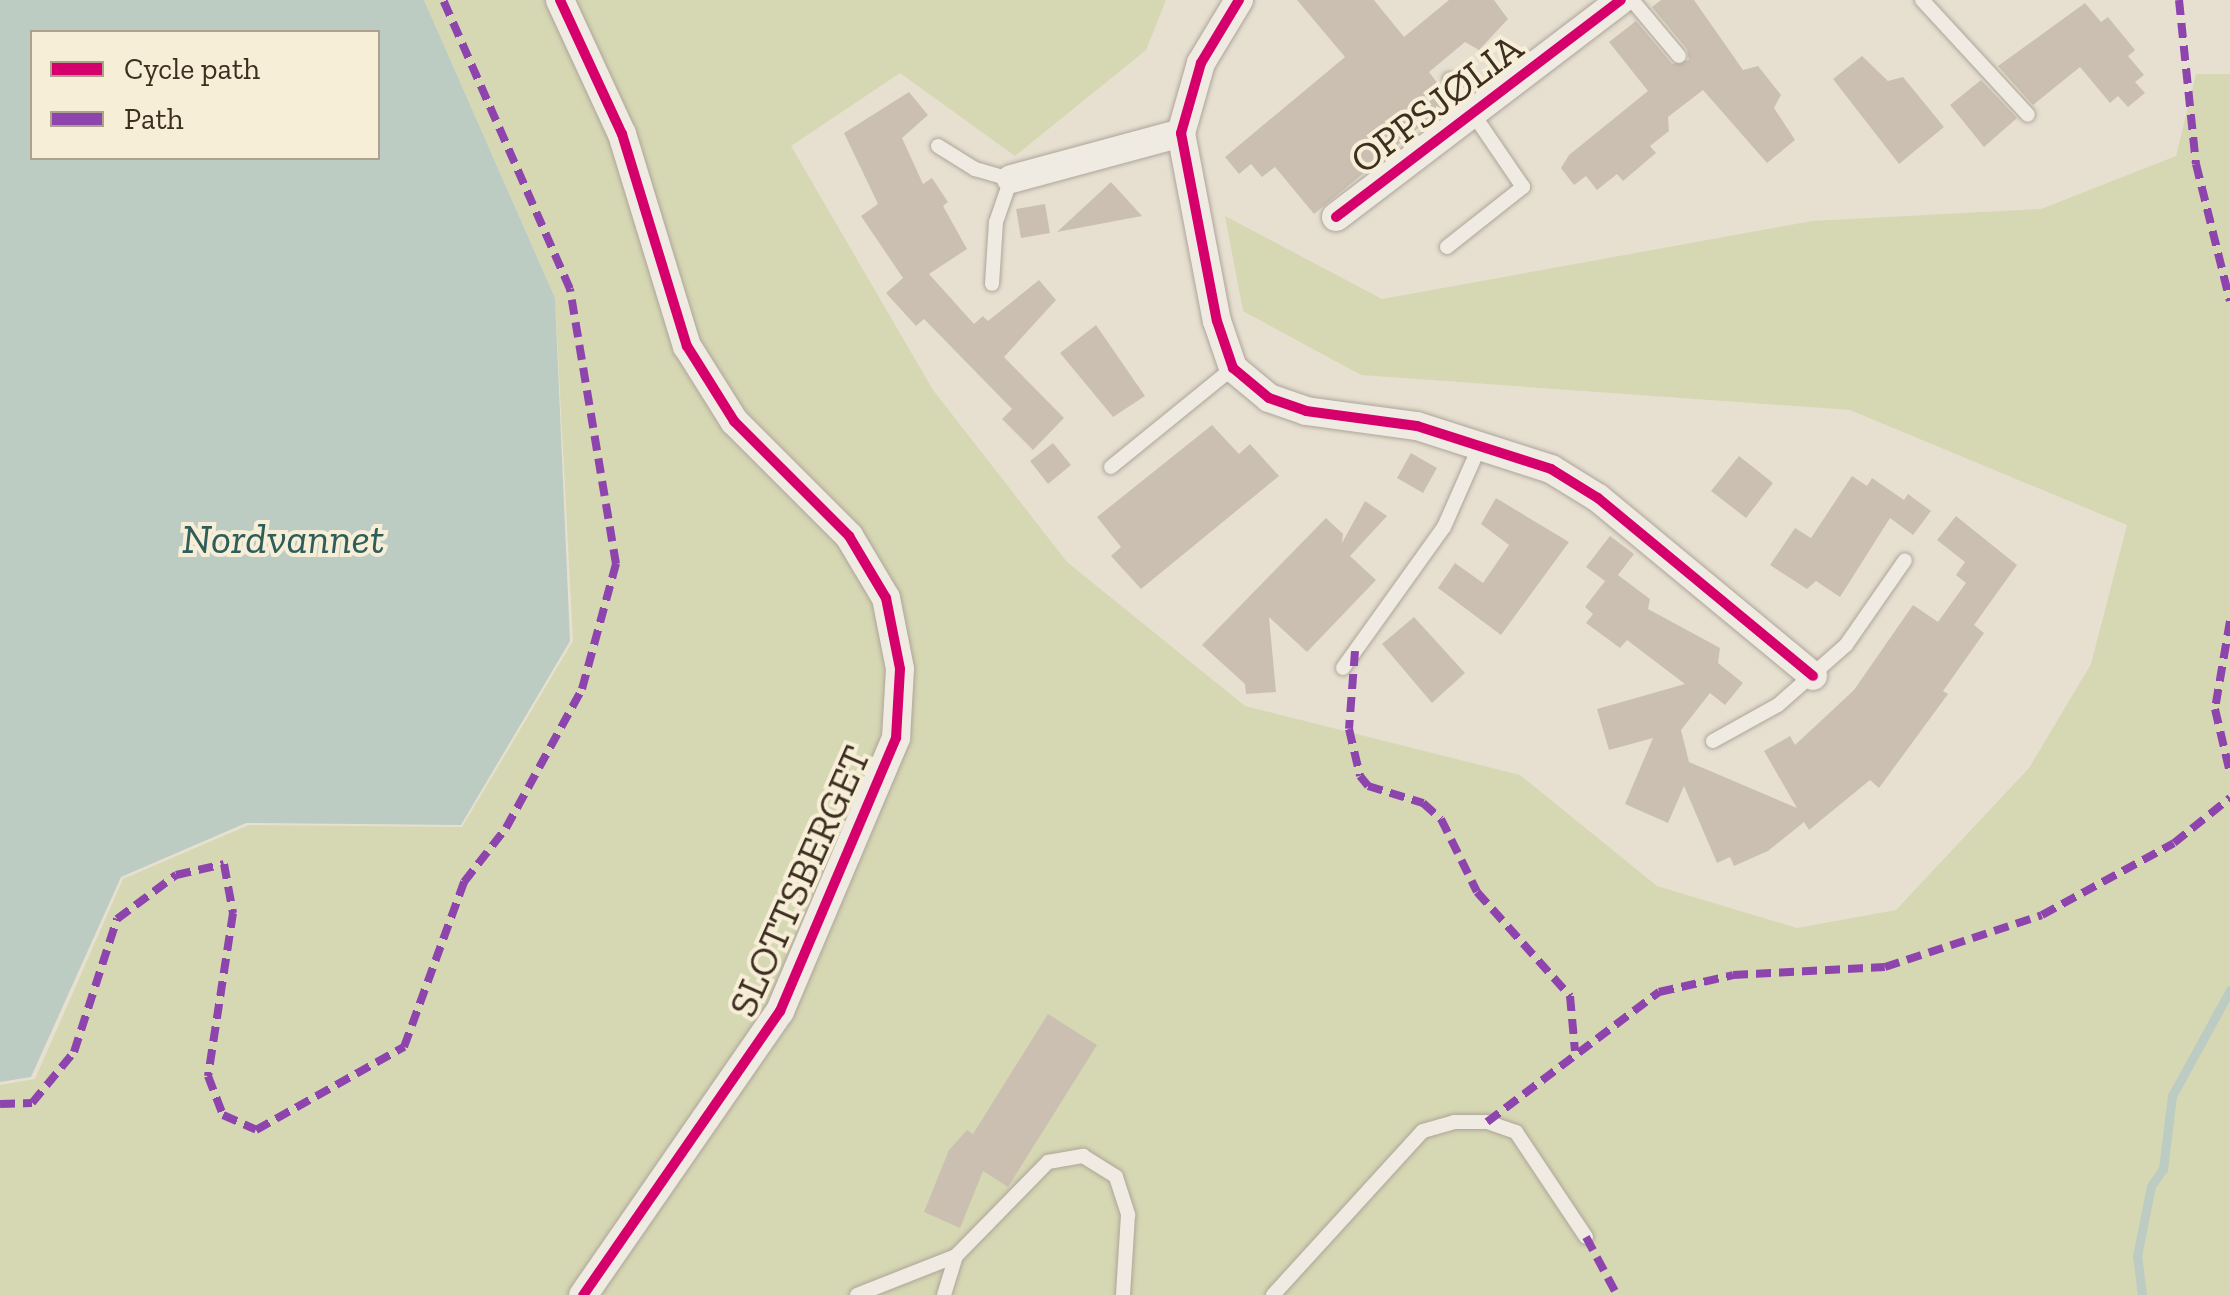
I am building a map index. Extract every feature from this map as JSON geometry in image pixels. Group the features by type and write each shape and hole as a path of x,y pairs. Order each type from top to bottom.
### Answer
{"street":[{"name":"SLOTTSBERGET","path":"560,0 622,134 687,346 734,421 849,536 886,598 900,668 896,738 856,844 780,1012 586,1293"},
{"path":"1239,0 1201,64 1182,133 1213,302 1233,368 1269,398 1306,411 1481,442 1551,469 1598,498 1812,676"},
{"name":"OPPSJØLIA","path":"1336,216 1620,1"},
{"path":"1011,180 1182,133"}],"lane":[{"path":"1922,0 2028,115"},
{"path":"1620,1 1680,56"},
{"path":"1447,248 1523,187 1475,111 1450,80"},
{"path":"938,146 976,169 1011,180 996,222 992,284"},
{"path":"1111,467 1233,368"},
{"path":"1343,668 1444,527 1481,442"},
{"path":"1713,742 1812,676 1846,646 1905,560"},
{"path":"1273,1295 1423,1131 1454,1122 1487,1122 1516,1132 1586,1238"},
{"path":"857,1295 956,1256 1048,1162 1083,1156 1116,1177 1128,1215 1123,1295"},
{"path":"944,1295 956,1256"}],"green space":[{"path":"424,0 1166,0 1146,50 1015,156 900,73 791,146 933,390 1067,562 1245,706 1520,775 1657,886 1797,928 1896,910 2029,768 2091,664 2127,525 1850,410 1361,375 1243,311 1225,216 1382,299 1812,221 2041,209 2176,156 2196,74 2230,74 2230,1295 0,1295 0,1085 35,1079 123,879 249,825 462,827 573,641 555,298"}],"water":[{"name":"Nordvannet","path":"0,0 424,0 555,298 570,641 461,825 246,823 121,877 31,1077 0,1082"}],"building":[{"path":"1297,0 1374,0 1404,37 1449,0 1494,0 1508,19 1479,50 1465,42 1429,72 1451,101 1314,214 1275,167 1262,177 1251,164 1239,174 1225,157 1345,57"},
{"path":"1661,0 1694,0 1743,70 1758,66 1781,95 1774,108 1795,140 1767,163 1703,90 1668,117 1669,131 1650,146 1656,153 1623,181 1617,174 1597,190 1586,176 1574,185 1561,168 1569,155 1648,91 1609,42 1636,21 1672,64 1689,60 1687,49 1652,7"},
{"path":"2085,3 2101,22 2108,17 2135,50 2128,56 2144,75 2135,82 2145,93 2128,107 2118,96 2110,103 2080,67 2033,105 1998,66"},
{"path":"1862,56 1888,81 1903,77 1944,127 1899,164 1833,79"},
{"path":"1981,80 2017,118 1984,147 1950,105"},
{"path":"909,92 928,115 902,138 923,184 932,178 948,202 943,206 967,249 929,274 974,324 983,316 988,321 1039,280 1056,300 1004,357 1064,418 1033,450 1002,419 1012,409 924,319 916,326 886,293 903,278 861,216 878,204 844,133"},
{"path":"1111,182 1142,216 1057,232"},
{"path":"1045,204 1050,233 1021,238 1016,209"},
{"path":"1096,325 1145,396 1113,417 1060,353"},
{"path":"1212,425 1239,454 1250,444 1279,476 1141,589 1111,556 1121,547 1097,517"},
{"path":"1053,443 1071,465 1048,484 1030,461"},
{"path":"1411,453 1437,468 1423,493 1397,478"},
{"path":"1739,456 1773,483 1746,518 1711,491"},
{"path":"1852,476 1867,486 1872,478 1904,500 1908,494 1931,511 1913,535 1890,518 1840,597 1816,581 1807,589 1770,565 1795,528 1811,538"},
{"path":"1496,498 1569,542 1501,635 1438,588 1455,563 1483,583 1509,545 1481,524"},
{"path":"1365,501 1387,516 1350,556 1376,580 1307,652 1269,617 1276,692 1246,694 1245,684 1202,645 1326,518 1343,534 1342,543"},
{"path":"1956,516 2017,565 1974,625 1984,633 1943,691 1948,694 1879,788 1870,780 1809,830 1804,822 1768,851 1734,866 1730,857 1717,863 1684,786 1668,823 1625,804 1653,738 1609,750 1597,709 1685,684 1627,640 1620,648 1586,623 1593,614 1585,607 1605,581 1586,567 1610,536 1634,554 1618,575 1650,599 1648,609 1720,648 1718,663 1743,683 1725,705 1710,693 1681,730 1689,762 1797,808 1764,751 1790,736 1795,745 1854,690 1913,605 1938,622 1966,583 1956,575 1965,562 1937,540"},
{"path":"1414,617 1465,673 1432,703 1382,644"},
{"path":"1048,1014 1097,1045 1008,1187 983,1171 960,1228 924,1212 949,1150 967,1130 973,1134"}],"waterway":[{"path":"2142,1295 2137,1256 2151,1186 2163,1169 2172,1096 2230,990"}],"marked path":[{"path":"0,1104 32,1103 74,1052 117,919 176,875 224,864 233,913 208,1076 223,1115 256,1130 404,1047 464,882 506,828 582,689 616,564 570,289 443,0"},
{"path":"2179,0 2196,164 2230,301"},
{"path":"2230,621 2215,709 2230,773"},
{"path":"1355,651 1349,729 1360,776 1368,786 1423,803 1441,819 1477,892 1570,996 1575,1051"},
{"path":"1487,1122 1659,992 1733,975 1885,967 2042,915 2174,843 2230,798"},
{"path":"1586,1237 1617,1295"}],"cycle path":[{"path":"560,0 622,134 687,346 734,421 849,536 886,598 900,669 896,738 780,1011 583,1295"},
{"path":"1239,0 1201,63 1181,133 1217,321 1233,368 1269,398 1306,411 1417,426 1551,469 1598,498 1813,676"},
{"path":"1336,217 1621,0"}]}
